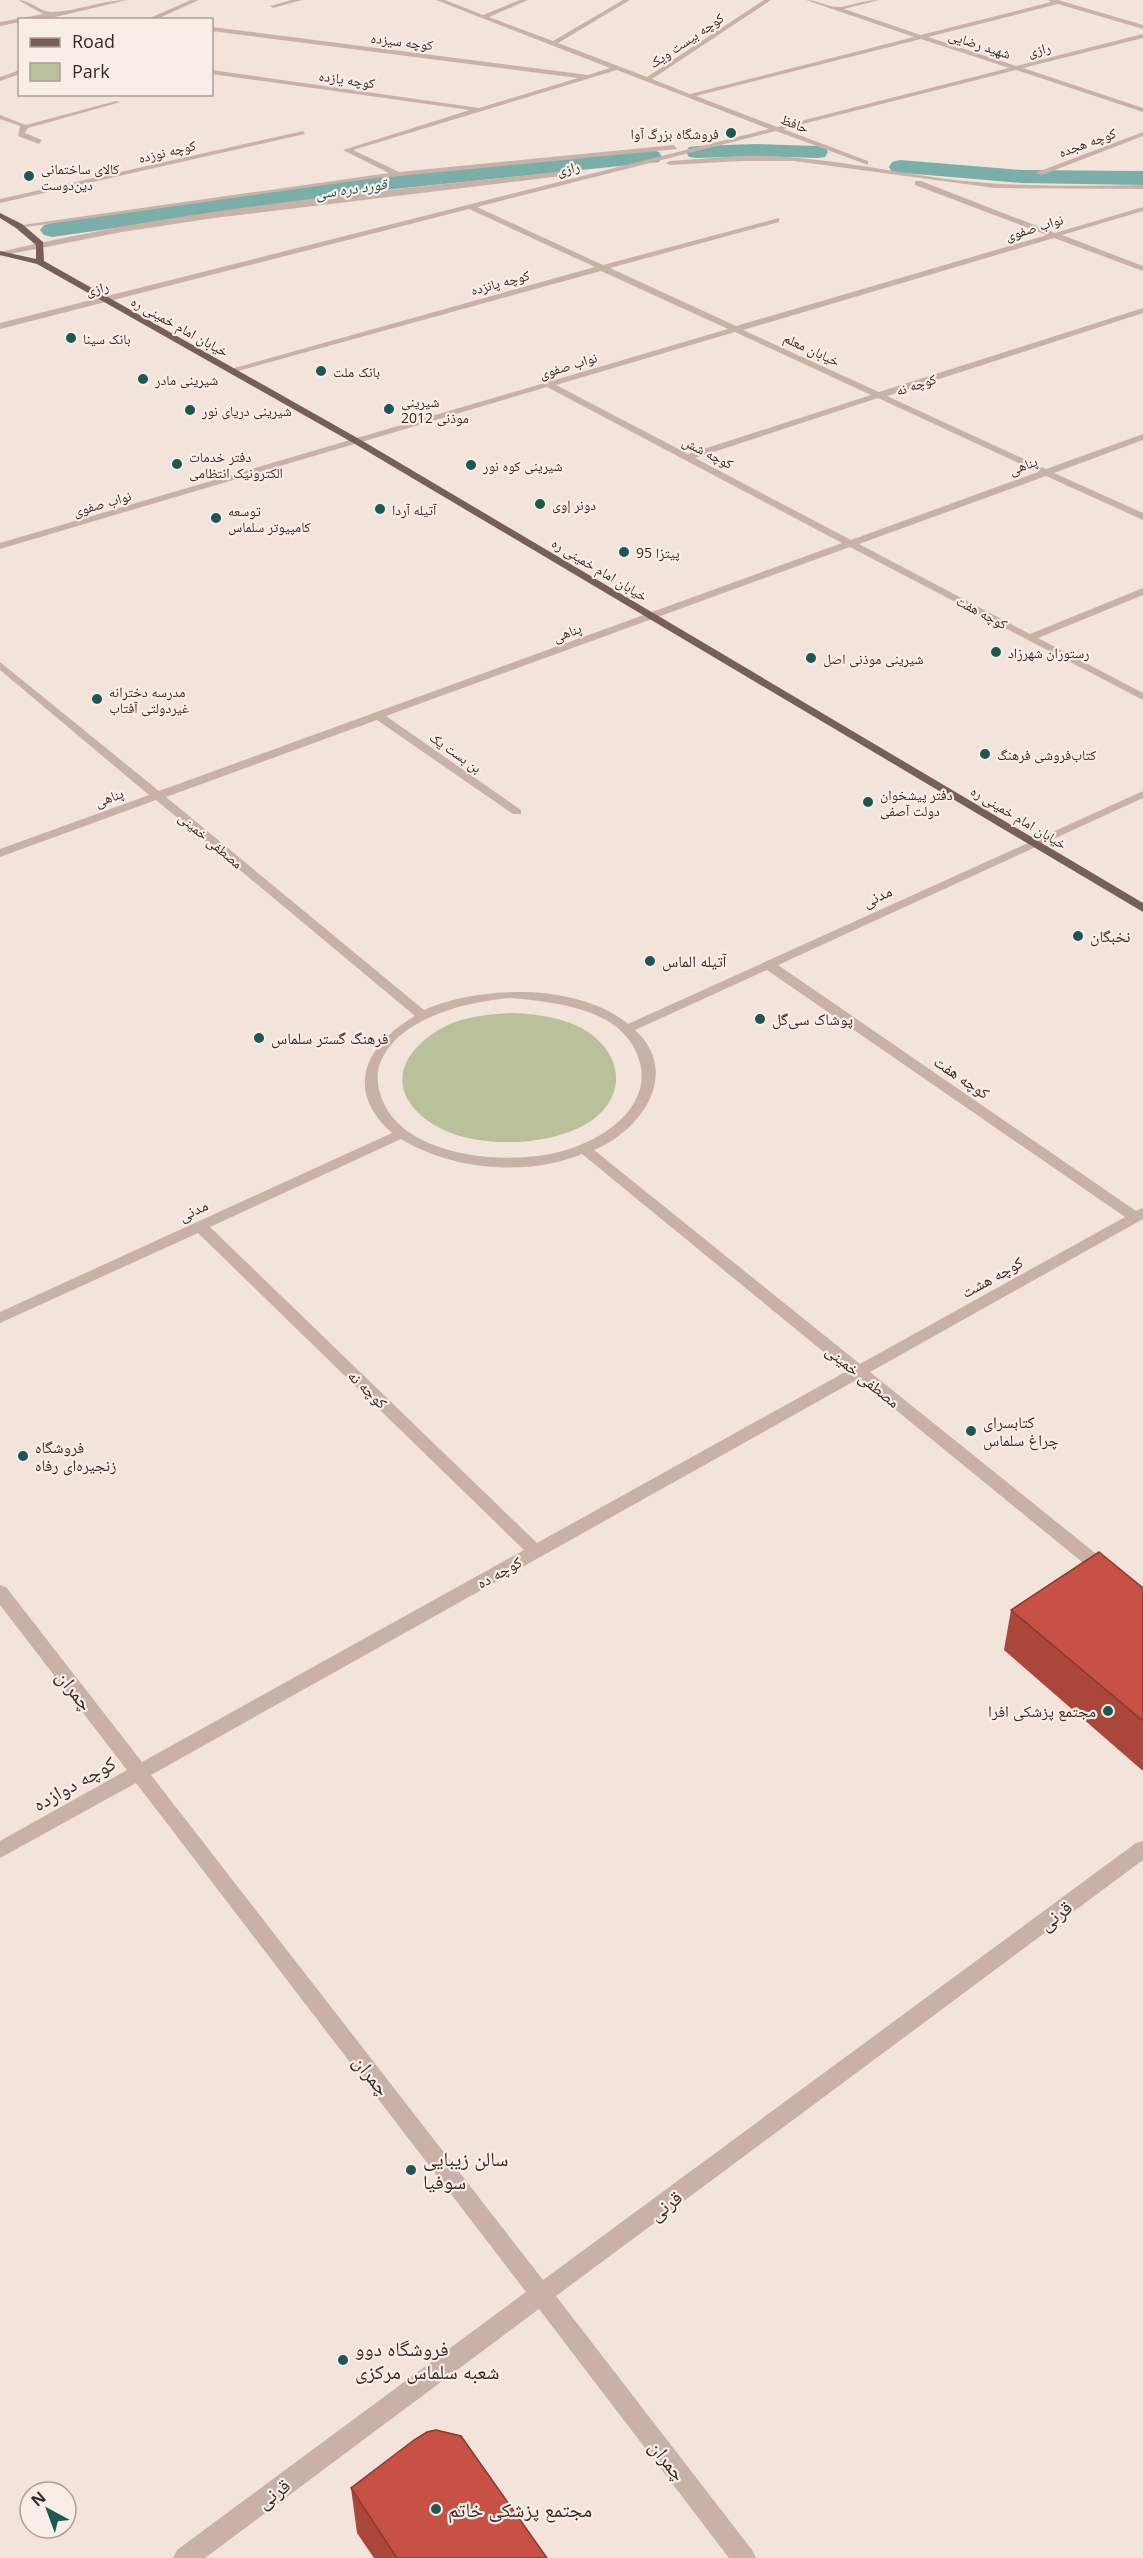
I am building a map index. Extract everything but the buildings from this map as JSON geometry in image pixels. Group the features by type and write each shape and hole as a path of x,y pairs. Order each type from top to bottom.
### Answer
{"main road":[{"path":"0,214 40,244 40,262"},
{"name":"خیابان امام خمینی ره","path":"1,253 40,262 358,442 1143,908"}],"street":[{"path":"21,0 55,18"},
{"path":"34,18 124,0"},
{"path":"153,18 196,0"},
{"path":"273,6 299,0"},
{"name":"حافظ","path":"439,0 1143,269"},
{"path":"483,17 525,0"},
{"path":"553,44 627,0"},
{"name":"کوچه بیست ویک","path":"647,80 768,0"},
{"name":"شهید رضایی","path":"809,0 1143,110"},
{"path":"838,9 876,0"},
{"path":"1051,0 1143,27"},
{"path":"689,96 1058,2"},
{"path":"0,24 18,20"},
{"name":"کوچه سیزده","path":"213,29 589,77"},
{"name":"رازی","path":"0,326 1143,36"},
{"path":"398,174 347,150 617,68"},
{"name":"کوچه یازده","path":"213,72 480,110"},
{"path":"0,73 18,73"},
{"path":"0,79 18,73"},
{"path":"0,117 25,128 118,102"},
{"path":"25,128 21,134 39,142"},
{"name":"کوچه نوزده","path":"0,201 303,133"},
{"name":"کوچه هجده","path":"1039,173 1143,134"},
{"path":"19,226 398,174 692,146"},
{"path":"1,253 40,244 186,219 371,194 629,167 758,158 810,160 897,175 976,184 1066,189 1143,187"},
{"name":"خیابان معلم","path":"470,207 1143,517"},
{"name":"نواب صفوی","path":"0,546 1143,209"},
{"name":"کوچه پانزده","path":"231,370 776,220"},
{"name":"کوچه نه","path":"688,457 1143,310"},
{"name":"کوچه شش","path":"549,385 854,543"},
{"name":"پناهی","path":"0,853 1143,437"},
{"name":"کوچه هفت","path":"854,543 1143,697"},
{"path":"1029,638 1143,591"},
{"name":"مصطفی خمینی","path":"0,665 422,1015"},
{"name":"بن بست یک","path":"379,716 517,812"},
{"name":"مدنی","path":"627,1029 1143,794"},
{"name":"کوچه هفت","path":"769,965 1139,1215"},
{"path":"511,994 553,997 591,1008 627,1029 640,1046 650,1069 648,1093 634,1117 609,1137 584,1149 539,1161 500,1163 461,1159 427,1148 401,1134 380,1112 371,1090 372,1068 382,1046 422,1015 470,998 511,994"},
{"name":"مدنی","path":"0,1318 401,1134"},
{"name":"مصطفی خمینی","path":"584,1149 1116,1580"},
{"name":"کوچه هشت","path":"859,1372 1139,1215"},
{"name":"کوچه نه","path":"200,1226 536,1552"},
{"name":"کوچه ده","path":"139,1772 859,1372"},
{"name":"چمران","path":"0,1592 744,2558"},
{"name":"کوچه دوازده","path":"0,1850 139,1772"},
{"name":"قرنی","path":"184,2558 542,2296 1143,1849"}],"green space":[{"path":"511,1013 565,1021 594,1036 614,1064 615,1087 611,1099 598,1115 580,1127 559,1135 534,1140 485,1141 462,1137 425,1119 412,1106 405,1093 402,1079 405,1065 413,1051 426,1039 452,1023"}],"waterway":[{"name":"قورد دره سی","path":"697,152 757,150 817,152"},
{"name":"قورد دره سی","path":"52,230 375,184 651,157"},
{"path":"900,167 1021,177 1143,178"}],"place":[{"name":"فروشگاه بزرگ آوا","path":"731,133"},
{"name":"کالای ساختمانی دین‌دوست","path":"29,176"},
{"name":"بانک سینا","path":"71,338"},
{"name":"بانک ملت","path":"321,371"},
{"name":"شیرینی مادر","path":"143,379"},
{"name":"شیرینی موذنی 2012","path":"389,409"},
{"name":"شیرینی دریای نور","path":"190,410"},
{"name":"دفتر خدمات الکترونیک انتظامی","path":"177,464"},
{"name":"شیرینی کوه نور","path":"471,465"},
{"name":"دونر إوی","path":"540,504"},
{"name":"آتیله آردا","path":"380,509"},
{"name":"توسعه کامپیوتر سلماس","path":"216,518"},
{"name":"پیتزا 95","path":"624,552"},
{"name":"رستوران شهرزاد","path":"996,652"},
{"name":"شیرینی موذنی اصل","path":"811,658"},
{"name":"مدرسه دخترانه غیردولتی آفتاب","path":"97,699"},
{"name":"کتاب‌فروشی فرهنگ","path":"985,754"},
{"name":"دفتر پیشخوان دولت آصفی","path":"868,802"},
{"name":"نخبگان","path":"1078,936"},
{"name":"آتیله الماس","path":"650,961"},
{"name":"پوشاک سی‌گل","path":"760,1019"},
{"name":"فرهنگ گستر سلماس","path":"259,1038"},
{"name":"کتابسرای چراغ سلماس","path":"971,1431"},
{"name":"فروشگاه زنجیره‌ای رفاه","path":"23,1456"},
{"name":"مجتمع پزشکی افرا","path":"1108,1711"},
{"name":"سالن زیبایی سوفیا","path":"411,2170"},
{"name":"فروشگاه دوو شعبه سلماس مرکزی","path":"343,2360"},
{"name":"مجتمع پزشکی خاتم","path":"436,2509"}]}
